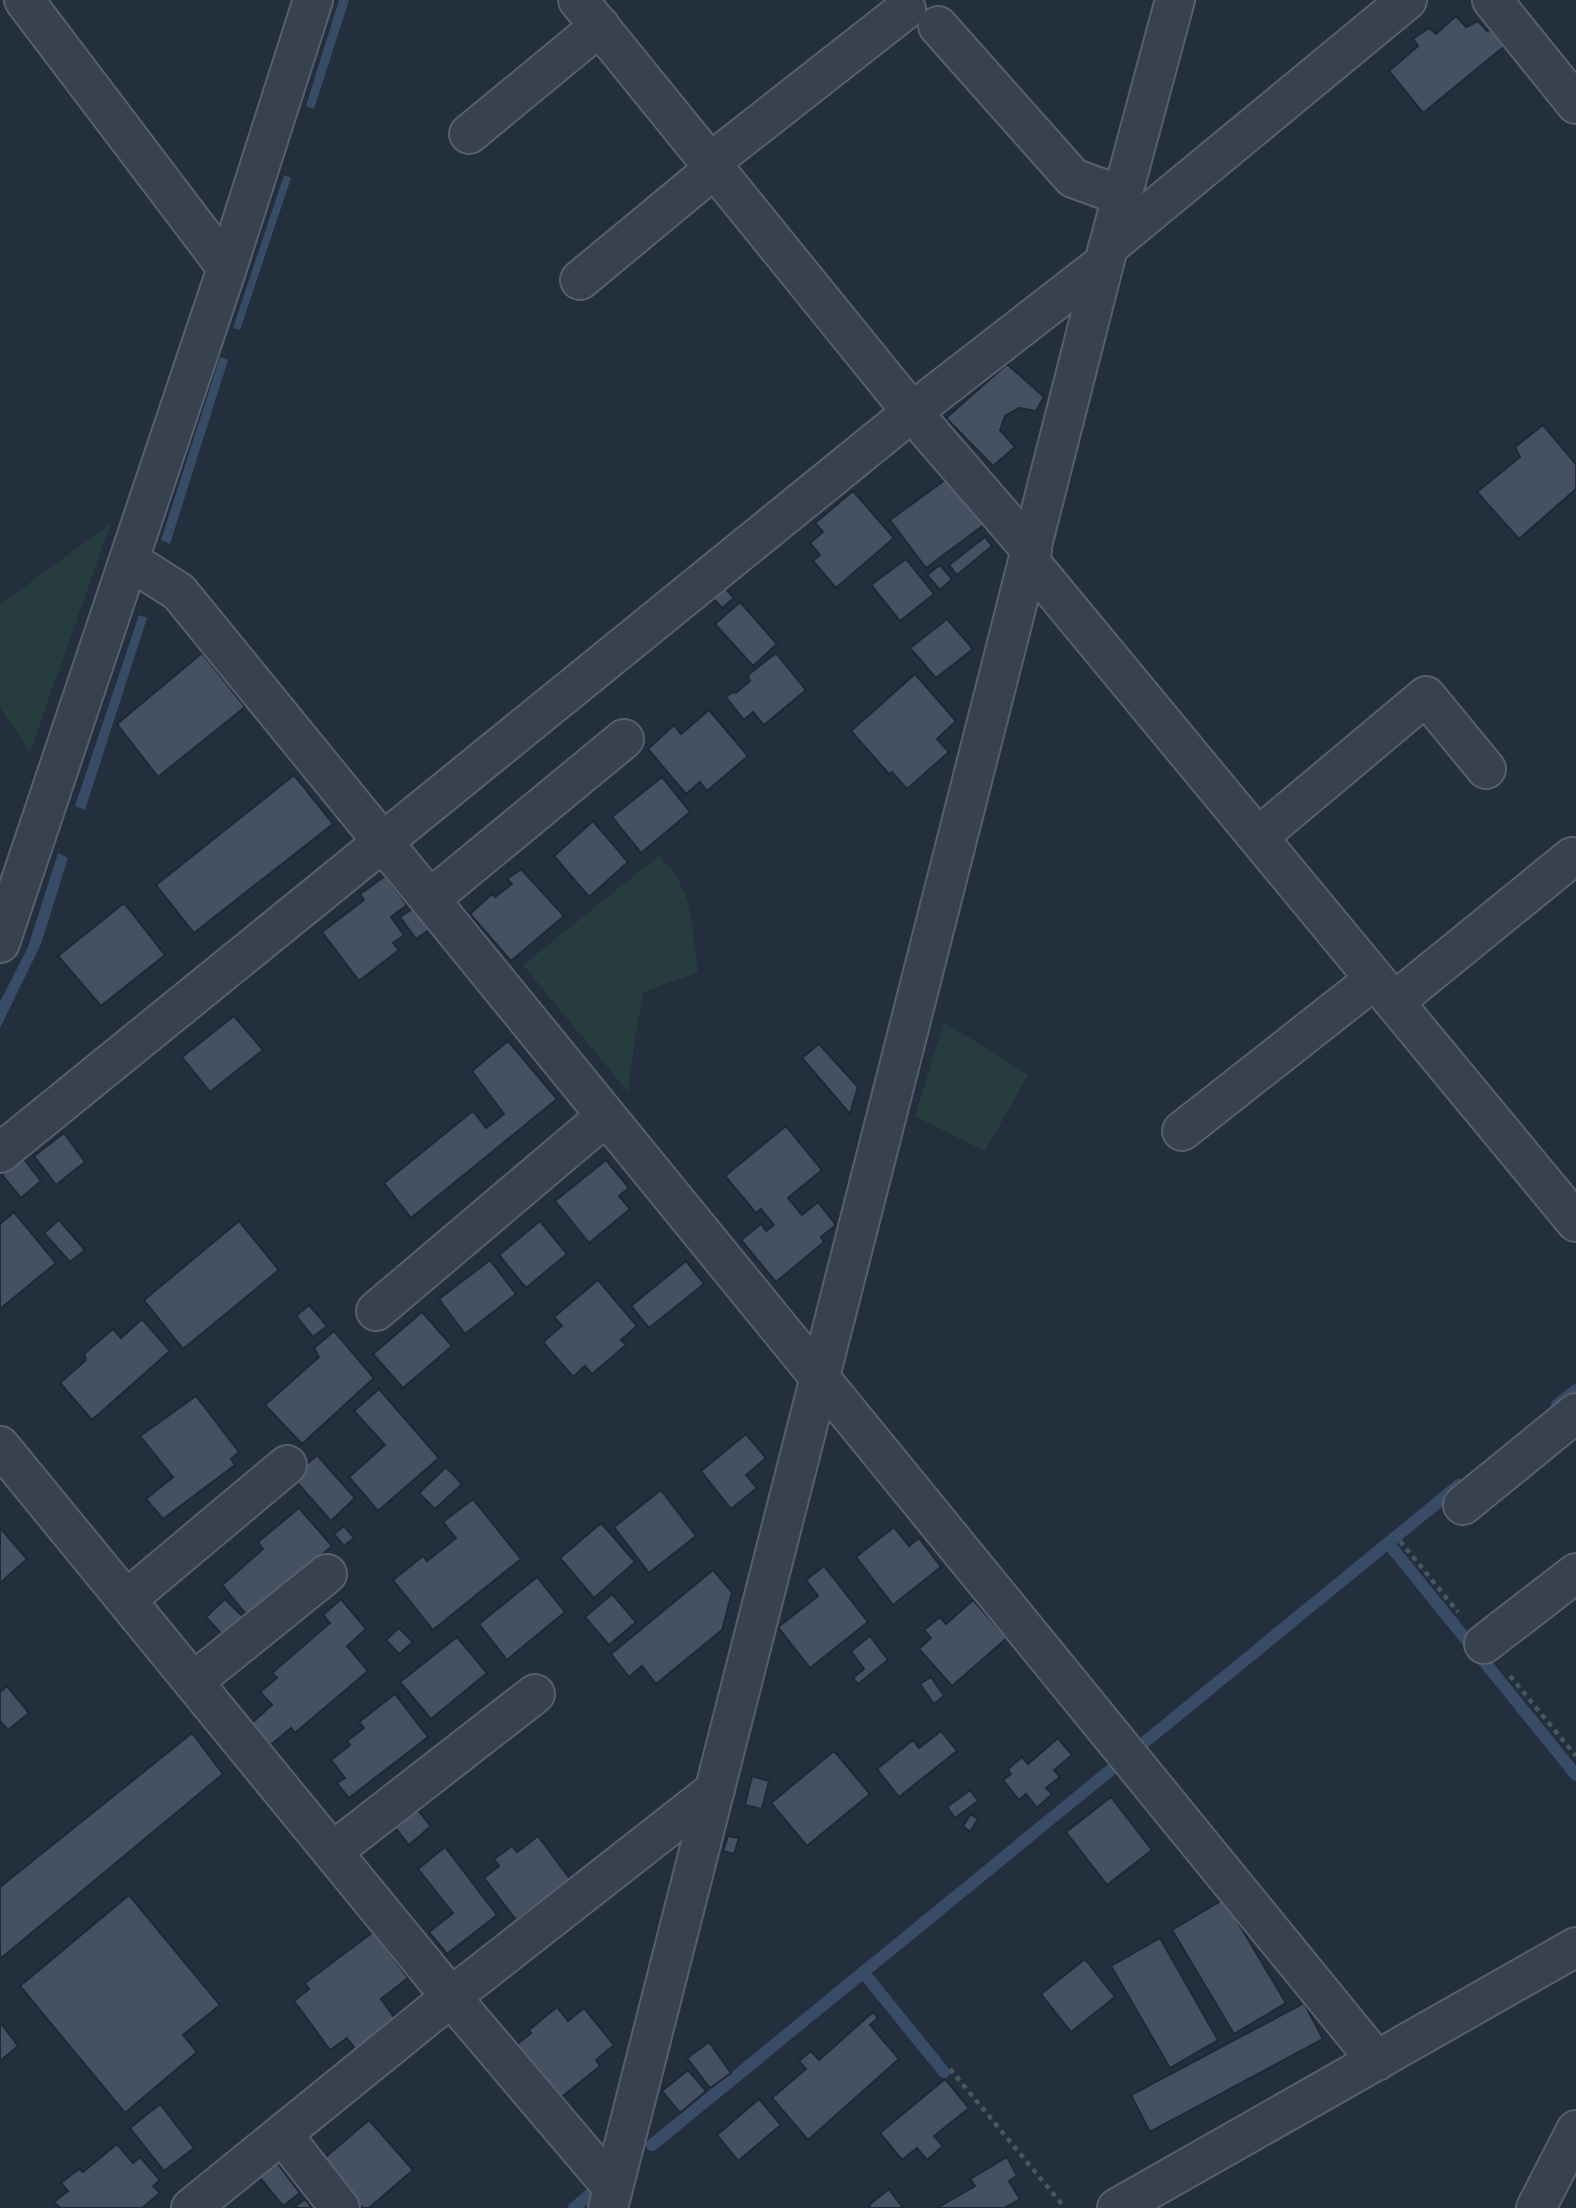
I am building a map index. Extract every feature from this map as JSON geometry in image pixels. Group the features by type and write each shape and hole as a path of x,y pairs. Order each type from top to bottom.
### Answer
{"street":[{"path":"24,0 227,268"},
{"path":"0,943 227,268 313,0"},
{"path":"611,2198 1106,255 1175,0"},
{"path":"0,1153 1106,255 1407,0"},
{"path":"1492,0 1576,104"},
{"path":"469,134 589,13 1258,837 1576,1222"},
{"path":"580,280 713,165 922,17 1073,178 1122,196"},
{"path":"129,560 179,592 1377,2061"},
{"path":"1258,837 1426,696 1486,769"},
{"path":"430,899 624,739"},
{"path":"1182,1131 1572,857"},
{"path":"376,1311 606,1116"},
{"path":"1463,1505 1576,1413"},
{"path":"0,1446 451,1997 611,2198"},
{"path":"126,1600 287,1465"},
{"path":"1484,1644 1576,1573"},
{"path":"193,1682 327,1574"},
{"path":"332,1852 535,1694"},
{"path":"191,2208 451,1997 715,1790"},
{"path":"1118,2208 1576,1947"},
{"path":"1536,2208 1576,2130"},
{"path":"282,2134 340,2208"}],"path":[{"path":"950,2069 1065,2208"}],"green space":[{"path":"111,523 30,752 0,708 0,605"},
{"path":"659,856 679,882 685,895 698,972 644,992 628,1092 523,965"},
{"path":"944,1022 1028,1075 985,1151 915,1116"}],"water":[{"path":"339,0 349,0 314,109 306,106"},
{"path":"284,175 291,178 240,330 233,328"},
{"path":"220,357 228,360 170,544 161,540"},
{"path":"139,615 147,618 85,810 75,806"},
{"path":"58,853 68,858 41,944 0,1028 0,1002 28,947"}],"building":[{"path":"1456,16 1466,27 1478,21 1487,31 1494,28 1506,45 1423,113 1389,71 1418,46 1413,39 1429,28 1436,34"},
{"path":"1007,364 1044,397 1036,411 1019,408 1005,416 1000,430 1015,447 993,466 946,418"},
{"path":"1543,425 1576,464 1576,489 1519,539 1477,492 1520,457 1515,447"},
{"path":"949,477 985,524 926,568 890,520"},
{"path":"853,491 894,538 836,588 813,561 820,555 810,543 823,532 815,523"},
{"path":"985,537 992,546 957,575 949,565"},
{"path":"906,559 934,594 900,621 871,585"},
{"path":"940,565 952,579 940,590 927,575"},
{"path":"724,587 734,598 722,608 713,598"},
{"path":"740,602 777,644 753,666 715,624"},
{"path":"947,619 973,649 936,678 910,648"},
{"path":"202,653 245,707 158,777 117,724"},
{"path":"776,653 806,690 764,725 753,712 744,720 726,697 732,692 736,693 750,681 748,675"},
{"path":"915,674 956,721 937,739 949,752 907,789 892,772 889,774 851,731"},
{"path":"709,710 748,756 707,791 700,782 686,794 648,749 674,725 681,734"},
{"path":"294,775 333,824 194,933 156,885"},
{"path":"662,777 690,812 641,853 612,817"},
{"path":"593,821 628,862 589,897 554,856"},
{"path":"521,869 564,916 511,961 470,914 492,894 495,897 512,884 507,879"},
{"path":"385,876 407,905 391,917 404,935 393,943 399,950 359,981 322,932 364,900 360,894"},
{"path":"124,903 165,955 101,1006 58,956"},
{"path":"417,906 432,928 416,939 400,917"},
{"path":"234,1016 263,1050 210,1092 182,1057"},
{"path":"508,1041 557,1099 411,1218 384,1183 473,1111 486,1128 504,1114 472,1071"},
{"path":"819,1044 858,1087 850,1114 802,1058"},
{"path":"786,1126 822,1170 788,1198 802,1215 818,1202 836,1225 821,1237 824,1242 776,1282 741,1240 761,1224 766,1231 774,1225 761,1209 756,1213 725,1176"},
{"path":"64,1133 85,1162 56,1185 34,1156"},
{"path":"23,1158 41,1181 21,1198 2,1175"},
{"path":"606,1160 629,1188 619,1196 630,1209 589,1243 555,1201"},
{"path":"14,1212 56,1263 0,1309 0,1224"},
{"path":"59,1220 85,1250 70,1262 44,1233"},
{"path":"239,1221 279,1270 183,1349 144,1300"},
{"path":"540,1221 567,1254 526,1288 499,1255"},
{"path":"490,1260 516,1294 465,1334 439,1299"},
{"path":"686,1261 704,1284 649,1328 631,1306"},
{"path":"598,1280 637,1326 621,1340 626,1345 592,1374 585,1366 573,1377 543,1342 562,1326 554,1317"},
{"path":"309,1305 327,1326 313,1337 296,1316"},
{"path":"422,1312 452,1346 403,1388 373,1354"},
{"path":"142,1319 170,1351 92,1420 60,1383 86,1360 84,1354 113,1329 121,1338"},
{"path":"334,1331 374,1378 302,1444 265,1405 319,1357 314,1348"},
{"path":"379,1389 439,1458 378,1511 349,1477 385,1445 354,1411"},
{"path":"196,1396 239,1452 231,1459 235,1465 163,1519 146,1499 173,1477 140,1436"},
{"path":"746,1434 766,1458 746,1475 757,1488 731,1509 701,1471"},
{"path":"317,1455 355,1498 331,1521 292,1477"},
{"path":"446,1467 462,1484 435,1509 419,1493"},
{"path":"661,1490 696,1536 649,1573 614,1527"},
{"path":"473,1499 521,1559 433,1630 393,1580 423,1556 427,1561 456,1538 443,1522"},
{"path":"299,1508 332,1546 248,1617 222,1585 263,1549 258,1542"},
{"path":"601,1523 635,1562 594,1598 560,1558"},
{"path":"344,1526 354,1538 344,1546 334,1534"},
{"path":"894,1527 909,1546 919,1538 941,1567 893,1605 856,1557"},
{"path":"0,1528 27,1559 0,1583"},
{"path":"824,1566 868,1622 810,1668 778,1627 818,1596 806,1580"},
{"path":"713,1570 732,1592 722,1630 656,1684 642,1666 629,1677 611,1654"},
{"path":"537,1577 565,1612 507,1660 479,1624"},
{"path":"612,1594 636,1622 609,1645 585,1617"},
{"path":"225,1599 246,1620 226,1639 206,1617"},
{"path":"341,1599 366,1629 347,1646 368,1671 295,1733 291,1728 266,1749 247,1727 272,1705 260,1692 277,1678 272,1673 330,1623 323,1615"},
{"path":"973,1600 1007,1638 952,1686 919,1649 931,1638 924,1630 940,1617 946,1624"},
{"path":"399,1628 413,1642 399,1654 386,1640"},
{"path":"870,1636 888,1660 858,1684 853,1678 864,1669 851,1651"},
{"path":"457,1637 487,1673 431,1719 400,1682"},
{"path":"931,1677 944,1696 934,1704 920,1684"},
{"path":"7,1686 29,1713 8,1730 0,1721 0,1692"},
{"path":"395,1694 428,1737 349,1798 337,1783 345,1778 331,1760 350,1745 347,1741 364,1728 359,1722"},
{"path":"941,1731 957,1751 899,1797 877,1769 913,1740 919,1748"},
{"path":"192,1733 223,1774 0,1959 0,1887"},
{"path":"1058,1738 1072,1755 1054,1770 1060,1777 1046,1788 1052,1794 1037,1808 1026,1794 1019,1800 1003,1780 1011,1774 1008,1769 1022,1757 1028,1764"},
{"path":"834,1751 870,1794 807,1846 771,1803"},
{"path":"752,1776 769,1781 762,1809 745,1805"},
{"path":"970,1790 978,1801 955,1818 947,1807"},
{"path":"1111,1797 1152,1850 1107,1885 1066,1832"},
{"path":"416,1808 431,1826 409,1845 394,1826"},
{"path":"971,1814 978,1819 970,1832 963,1826"},
{"path":"538,1836 570,1879 516,1920 484,1878 499,1866 494,1859 512,1846 517,1852"},
{"path":"728,1836 739,1838 734,1854 723,1851"},
{"path":"445,1847 497,1915 447,1954 429,1932 453,1913 418,1869"},
{"path":"129,1895 220,2005 183,2035 197,2052 125,2113 20,1986"},
{"path":"1224,1899 1286,2003 1234,2034 1172,1930"},
{"path":"373,1932 408,1978 381,1999 396,2020 357,2051 347,2038 330,2050 294,2001 309,1989 305,1983"},
{"path":"1160,1938 1218,2040 1170,2068 1111,1966"},
{"path":"1085,1959 1115,1997 1071,2032 1041,1994"},
{"path":"1304,2003 1323,2039 1150,2132 1131,2095"},
{"path":"557,2007 568,2021 584,2008 614,2045 596,2060 600,2066 553,2104 510,2050"},
{"path":"873,2012 878,2018 870,2025 899,2059 808,2140 772,2098 806,2069 799,2061 811,2051 819,2060"},
{"path":"0,2022 18,2046 0,2061"},
{"path":"709,2042 731,2073 710,2088 687,2058"},
{"path":"688,2070 706,2091 680,2113 662,2091"},
{"path":"945,2079 969,2108 934,2136 943,2146 927,2160 917,2148 902,2160 880,2133"},
{"path":"759,2099 781,2125 738,2161 717,2135"},
{"path":"160,2104 194,2148 164,2171 130,2128"},
{"path":"369,2120 413,2170 369,2208 362,2208 321,2161"},
{"path":"117,2144 133,2163 140,2157 160,2180 153,2186 160,2193 142,2208 60,2208 54,2202 68,2191 61,2183 79,2169 83,2172"},
{"path":"1007,2157 1017,2176 1009,2181 1020,2199 1004,2208 937,2208 975,2186 970,2179"},
{"path":"274,2159 300,2193 283,2206 256,2173"},
{"path":"889,2189 903,2208 871,2208 869,2205"},
{"path":"305,2199 312,2208 293,2208"}],"waterway":[{"path":"1557,1405 1576,1390"},
{"path":"652,2145 1459,1485"},
{"path":"1388,1543 1576,1775"},
{"path":"863,1972 944,2072"},
{"path":"574,2208 588,2196"}]}
